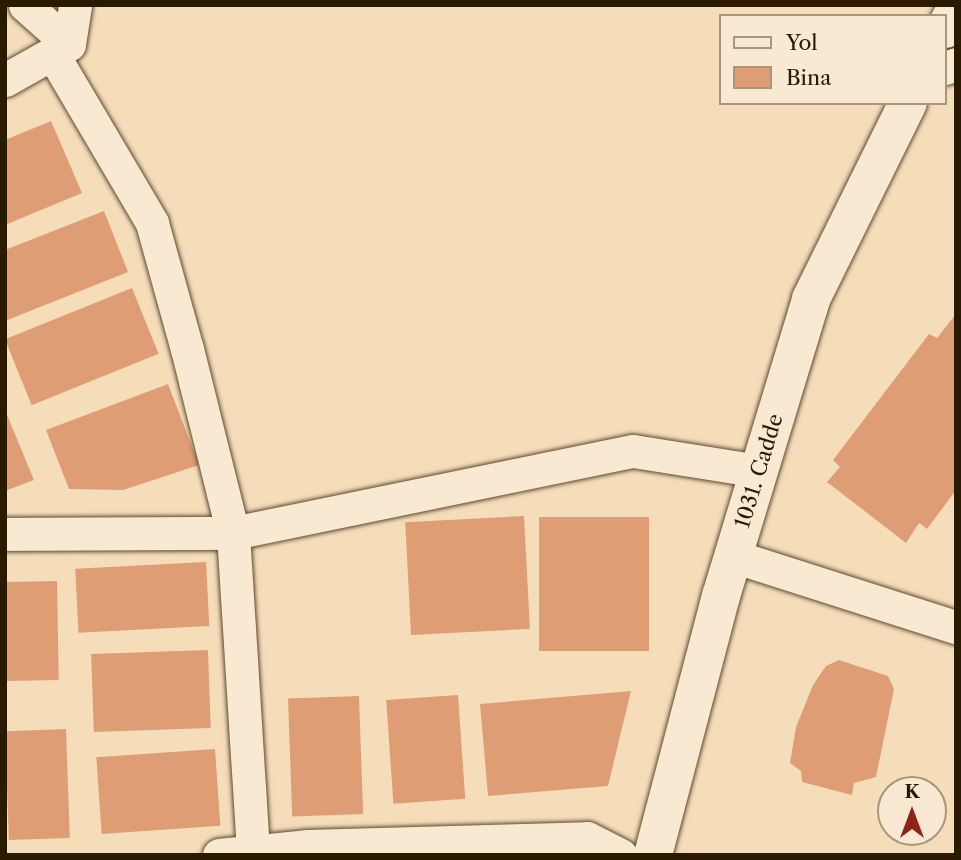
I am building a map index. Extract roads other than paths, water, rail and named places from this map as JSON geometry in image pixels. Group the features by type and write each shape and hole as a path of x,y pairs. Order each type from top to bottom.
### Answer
{"street":[{"path":"25,5 61,49 152,223 233,533 253,853"},
{"path":"5,80 61,49 75,5"},
{"path":"947,25 956,8"},
{"name":"1031. Cadde","path":"653,855 733,556 811,299 907,105"},
{"path":"5,534 233,533 633,451 759,471"},
{"path":"733,556 956,627"},
{"path":"219,855 587,838 621,855"}]}
